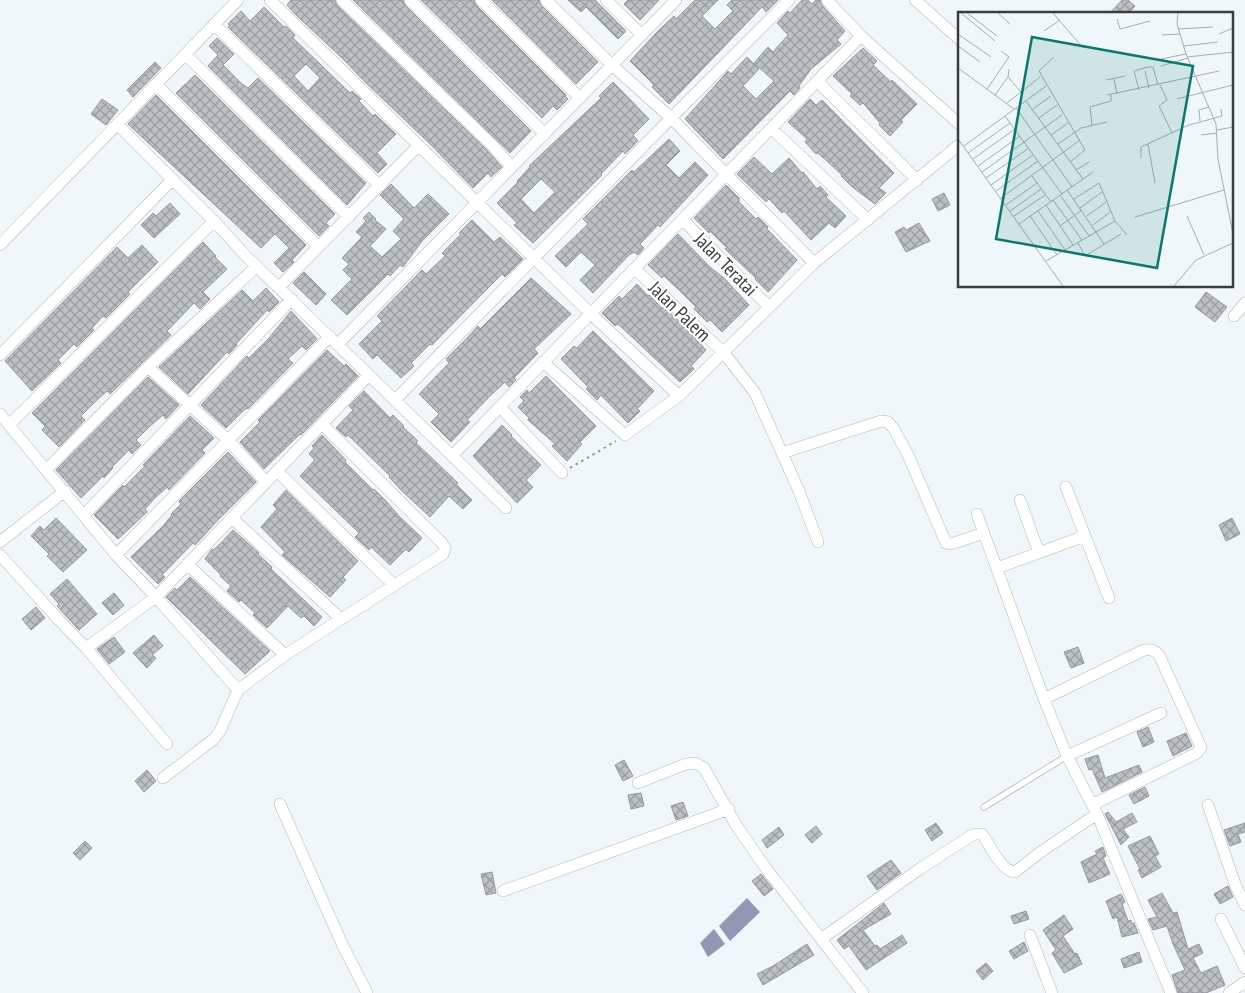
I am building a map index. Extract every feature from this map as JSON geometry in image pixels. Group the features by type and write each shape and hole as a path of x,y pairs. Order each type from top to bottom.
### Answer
{"street":[{"path":"0,245 238,0"},
{"path":"270,0 476,204 680,396"},
{"path":"342,0 491,144 512,168"},
{"path":"410,0 545,134"},
{"path":"481,0 580,98"},
{"path":"546,0 612,65 671,118 726,176 814,263"},
{"path":"606,0 642,35"},
{"path":"116,555 228,440 476,204 676,0"},
{"path":"395,400 789,0"},
{"path":"827,0 862,36 958,123"},
{"path":"915,0 958,38"},
{"path":"214,24 380,186"},
{"path":"452,456 862,36"},
{"path":"185,54 349,217"},
{"path":"818,82 917,180"},
{"path":"156,84 319,247"},
{"path":"117,124 257,266 506,508"},
{"path":"772,129 868,220"},
{"path":"279,287 418,146"},
{"path":"543,362 626,435 680,396 814,263 958,146"},
{"path":"0,354 173,179"},
{"name":"Jalan Teratai","path":"683,220 769,308"},
{"path":"9,425 214,221"},
{"path":"46,469 148,367 257,266"},
{"name":"Jalan Palem","path":"635,269 724,353 755,393 799,491 818,542"},
{"path":"84,515 292,299"},
{"path":"1234,316 1245,303"},
{"path":"148,367 228,440 266,482"},
{"path":"86,648 156,597 369,375"},
{"path":"500,407 562,472"},
{"path":"0,414 116,555 156,597 238,690"},
{"path":"782,453 881,421 888,422 894,428 908,455 946,543 950,544 984,533"},
{"path":"163,778 214,739 220,731 238,690 285,655 443,554 445,548 442,543 322,424"},
{"path":"277,471 394,585"},
{"path":"1066,487 1109,598"},
{"path":"0,542 65,491"},
{"path":"1020,500 1039,553"},
{"path":"977,514 1044,699 1067,756 1094,810 1172,993"},
{"path":"232,518 340,619"},
{"path":"997,568 1085,536"},
{"path":"0,555 86,648 167,744"},
{"path":"187,564 285,655"},
{"path":"821,939 921,868 970,836 982,834 1004,867 1009,871 1015,872 1094,810 1197,753 1201,746 1155,650 1144,650 1044,699"},
{"path":"1067,756 1161,712"},
{"path":"638,783 686,764 695,764 704,768 729,809 736,825 764,867 863,993"},
{"path":"280,804 342,944 368,993"},
{"path":"1208,805 1235,884 1245,905"},
{"path":"503,891 729,809"},
{"path":"1221,919 1245,968"},
{"path":"1030,935 1052,993"},
{"path":"1229,993 1245,982"}],"lane":[{"path":"984,807 1067,756"}],"path":[{"path":"562,472 626,435"}],"water":[{"path":"747,898 760,912 730,941 719,926"},
{"path":"714,929 725,944 708,957 700,943"}],"building":[{"path":"291,0 335,0 337,5 486,149 502,167 491,177 488,173 473,188 296,15 287,5"},
{"path":"353,0 403,0 405,5 531,131 510,153"},
{"path":"421,0 474,0 476,5 568,99 557,110 553,106 542,118"},
{"path":"492,0 539,0 541,5 598,62 576,84"},
{"path":"568,0 595,0 626,31 618,39 586,7 581,12"},
{"path":"628,0 659,0 640,20 624,4"},
{"path":"695,0 718,0 702,16 715,29 733,11 727,5 732,0 778,0 766,12 762,7 669,104 652,87 654,85 630,61 658,31 674,16 676,19"},
{"path":"802,0 808,0 812,4 816,0 820,0 822,5 845,31 837,40 841,44 811,69 794,95 790,91 723,159 685,119 728,71 731,74 747,57 759,69 743,86 756,99 774,81 754,63 768,47 773,52 788,35 777,23"},
{"path":"1122,0 1128,0 1135,6 1130,12 1111,12"},
{"path":"264,7 295,35 293,38 350,93 352,91 361,99 359,101 373,116 375,114 396,134 377,153 387,164 378,173 228,27 230,25 228,24 241,11 250,21","holes":["306,64 320,78 308,91 294,76"]},
{"path":"217,38 234,54 223,65 242,84 248,88 258,78 366,183 347,205 208,66 218,55 209,46"},
{"path":"863,48 877,61 873,65 917,104 901,120 903,122 890,136 879,125 880,123 863,103 860,105 850,96 852,94 833,76"},
{"path":"155,62 161,68 133,97 127,90"},
{"path":"195,75 335,214 326,223 329,226 319,236 176,93"},
{"path":"613,82 649,119 633,135 638,141 625,154 623,151 602,175 533,243 514,225 517,223 497,203 518,182 529,166 601,98 599,96","holes":["541,179 555,192 534,213 521,199"]},
{"path":"156,95 306,245 292,260 294,262 283,272 274,263 289,248 275,234 261,248 128,124"},
{"path":"102,99 118,110 106,125 91,114"},
{"path":"810,99 816,105 822,100 894,173 879,188 886,193 875,204 851,186 818,153 816,154 805,142 807,139 788,122"},
{"path":"669,139 680,151 666,165 679,178 695,162 708,175 660,227 658,225 640,244 644,248 638,255 634,252 629,255 593,293 580,280 595,265 581,252 566,267 555,256 588,224 583,219 632,170 634,172"},
{"path":"754,157 772,174 789,158 817,189 820,186 828,195 826,197 846,216 835,228 829,223 811,240 784,211 782,213 769,199 766,202 737,174"},
{"path":"391,184 414,208 428,194 449,214 422,241 403,267 400,265 390,276 388,274 347,315 331,300 352,279 343,270 349,264 342,258 362,237 356,232 366,221 363,218 369,212 386,229 370,246 382,257 401,239 393,231 404,219 380,195"},
{"path":"726,185 739,198 739,202 756,219 758,217 768,227 767,229 797,260 768,292 725,249 727,248 710,231 709,233 694,218"},
{"path":"944,193 950,205 938,211 932,199"},
{"path":"170,203 180,214 154,238 141,225 153,213 156,216"},
{"path":"472,220 494,242 500,237 523,259 505,277 502,274 432,345 430,344 411,363 414,366 401,378 377,355 373,359 359,344 382,321 377,316 422,270 426,274 445,256 442,253"},
{"path":"919,223 930,241 906,252 895,232 904,227 906,230"},
{"path":"678,234 749,305 722,332 710,320 707,322 694,309 696,307 679,290 648,265"},
{"path":"203,242 227,269 203,292 210,299 200,309 194,303 167,331 171,335 110,394 107,391 81,416 85,420 59,447 42,430 45,426 32,413"},
{"path":"142,245 158,262 128,292 130,294 106,318 103,316 92,328 94,330 77,347 74,344 58,360 61,363 32,391 5,361 117,247 128,258"},
{"path":"304,272 326,294 316,305 293,283"},
{"path":"531,278 571,314 534,349 538,353 514,378 516,380 509,387 505,382 488,398 467,420 470,422 451,442 431,422 439,414 419,394 449,363 446,359 478,326 480,329"},
{"path":"637,284 648,296 678,320 706,350 691,366 694,369 680,382 618,324 615,326 602,313 619,296 622,299"},
{"path":"266,288 279,302 269,312 267,310 229,354 227,352 188,394 159,367 242,290 253,301"},
{"path":"1206,292 1227,307 1215,322 1195,307"},
{"path":"291,311 317,339 306,350 302,346 288,359 293,363 248,409 244,410 226,428 201,405 247,356 249,358 270,337"},
{"path":"593,331 654,391 637,409 640,411 628,423 601,395 597,400 586,389 588,387 561,359 574,346 577,348"},
{"path":"327,350 358,376 301,435 264,469 240,442 260,422 258,420"},
{"path":"546,376 596,426 580,442 582,444 567,461 552,446 555,444 528,420 529,418 518,407 524,401 520,397 527,390 529,393"},
{"path":"148,377 179,405 166,419 163,415 149,427 136,440 141,445 132,454 129,450 104,478 103,476 81,498 56,470"},
{"path":"364,391 390,418 393,415 418,441 416,443 458,483 456,484 472,500 463,509 449,496 430,517 348,435 346,437 336,428 353,410 349,406"},
{"path":"190,416 214,438 202,450 205,453 169,490 167,487 154,499 145,509 147,512 118,539 94,515 123,485 124,487 145,466 143,465"},
{"path":"502,425 541,465 526,480 533,487 517,503 473,456"},
{"path":"322,435 346,460 345,462 422,538 409,552 406,549 390,565 371,547 369,550 355,537 359,533 300,476 315,460 309,454 314,448 312,446"},
{"path":"228,452 256,482 195,545 193,543 162,575 165,577 158,584 131,557 163,526 181,504 180,500"},
{"path":"286,490 358,561 343,577 346,580 330,597 282,555 285,552 261,527 277,509 273,505"},
{"path":"56,518 87,550 63,572 31,536 40,526 44,530"},
{"path":"1232,518 1240,534 1226,541 1219,525"},
{"path":"233,530 259,553 272,567 271,569 322,617 314,626 304,616 301,618 288,606 267,628 241,600 239,602 227,591 231,586 205,559 212,549 219,545"},
{"path":"190,577 270,651 245,674 166,597 175,588 177,590"},
{"path":"67,579 97,614 79,630 57,606 59,604 50,594"},
{"path":"114,593 124,605 113,615 102,603"},
{"path":"36,607 45,618 31,630 22,619"},
{"path":"154,635 163,646 152,655 156,658 147,668 133,653"},
{"path":"114,637 125,652 109,664 97,649"},
{"path":"1078,647 1084,663 1071,668 1064,652"},
{"path":"1148,727 1154,742 1143,747 1137,732"},
{"path":"1186,733 1192,746 1173,756 1167,741"},
{"path":"1098,755 1105,778 1139,765 1142,772 1102,792 1092,769 1089,770 1085,759"},
{"path":"624,760 633,776 623,781 615,765"},
{"path":"147,770 156,781 144,792 135,781"},
{"path":"1145,787 1149,796 1134,804 1129,795"},
{"path":"641,793 644,806 631,809 628,795"},
{"path":"683,802 688,816 676,820 671,806"},
{"path":"1108,812 1116,822 1132,813 1137,822 1123,829 1129,837 1121,845 1105,814"},
{"path":"936,823 943,833 932,841 925,830"},
{"path":"1245,823 1245,832 1238,834 1241,842 1230,846 1224,830"},
{"path":"816,826 822,834 812,843 805,835"},
{"path":"779,827 784,835 767,848 762,840"},
{"path":"1150,836 1159,854 1155,856 1161,867 1142,878 1138,870 1140,869 1128,846"},
{"path":"85,841 92,848 80,860 73,853"},
{"path":"1103,847 1106,856 1103,858 1110,874 1089,883 1081,862 1097,854 1095,851"},
{"path":"891,860 901,873 877,890 867,876"},
{"path":"492,872 496,893 486,895 481,874"},
{"path":"761,874 773,889 764,896 752,881"},
{"path":"1228,886 1233,897 1220,904 1214,894"},
{"path":"1162,893 1173,913 1177,912 1188,949 1199,944 1203,953 1193,958 1201,973 1217,966 1225,985 1206,993 1178,993 1172,975 1185,970 1167,926 1153,930 1148,919 1157,917 1148,900"},
{"path":"1121,894 1125,902 1122,904 1128,921 1131,920 1131,923 1134,923 1138,933 1122,937 1117,917 1113,919 1106,901"},
{"path":"884,903 891,914 863,930 875,946 877,945 880,949 902,935 907,943 866,970 849,946 844,949 837,940"},
{"path":"1026,911 1029,919 1014,924 1011,916"},
{"path":"1064,915 1073,929 1063,936 1075,954 1077,953 1082,964 1064,973 1052,953 1056,950 1043,930"},
{"path":"1024,942 1028,951 1014,959 1009,951"},
{"path":"807,944 814,955 763,985 757,974"},
{"path":"1139,952 1142,962 1124,968 1121,959"},
{"path":"986,963 993,971 983,980 976,971"}]}
